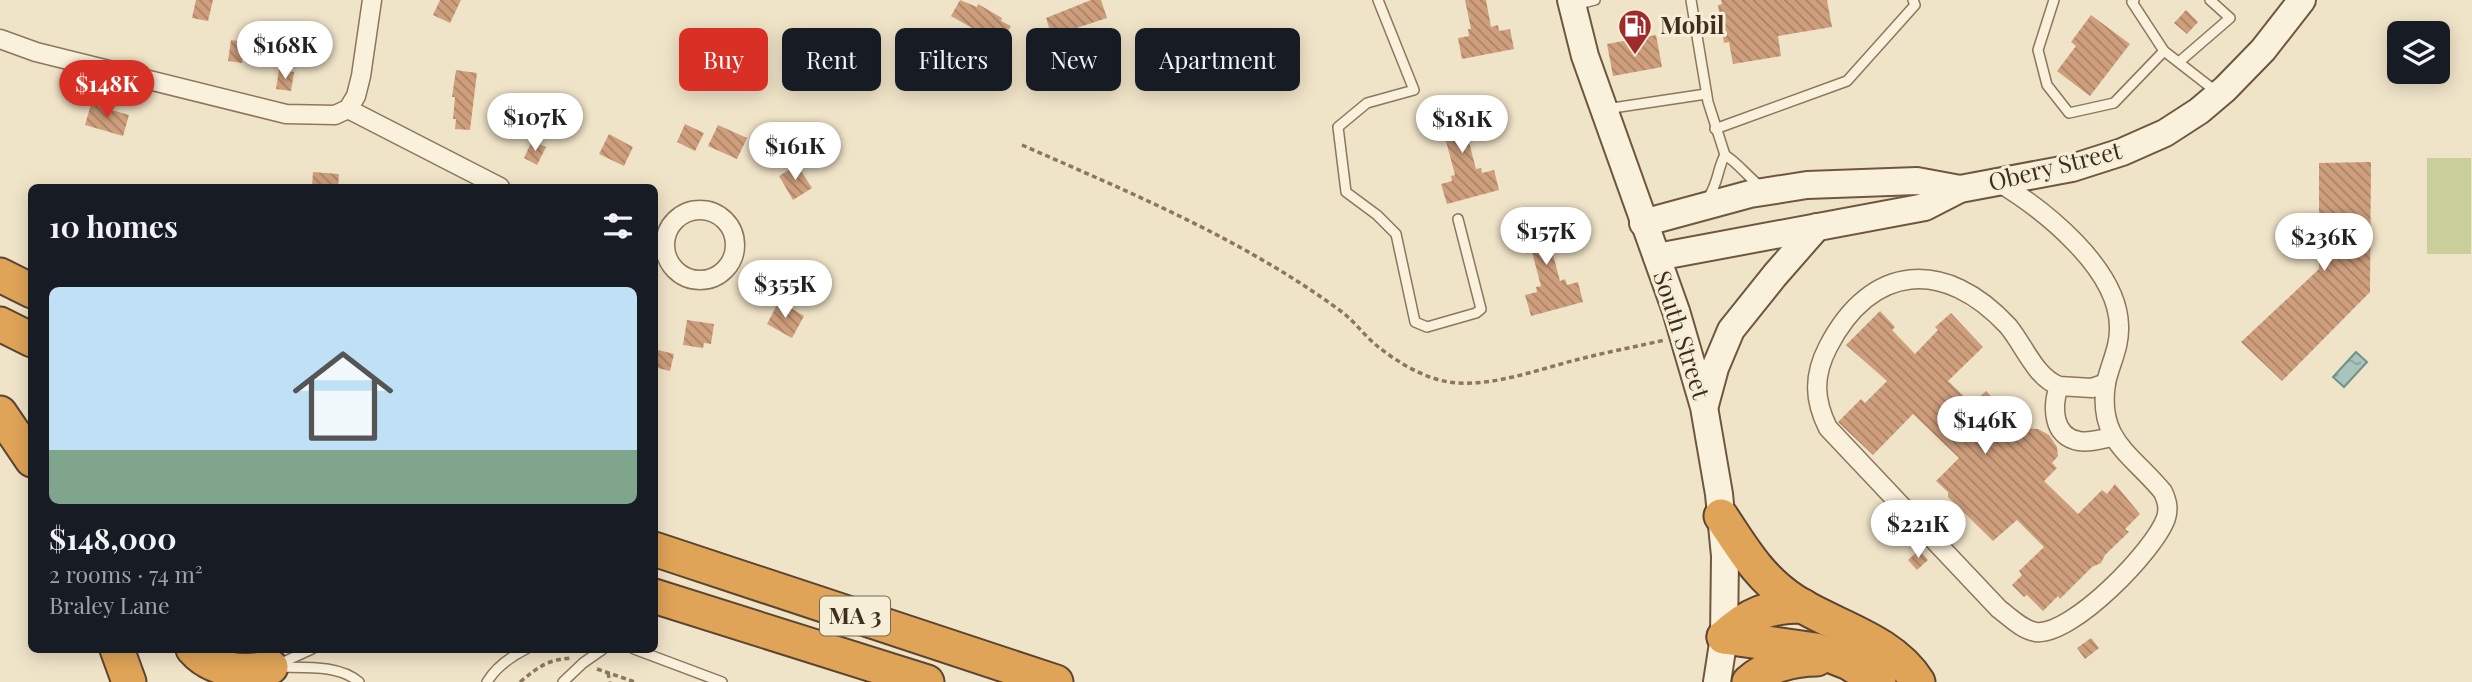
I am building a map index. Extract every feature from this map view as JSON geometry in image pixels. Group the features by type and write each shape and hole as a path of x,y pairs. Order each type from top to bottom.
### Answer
{"highway":[{"path":"0,275 28,289"},
{"path":"0,324 28,338"},
{"path":"0,413 28,454"},
{"path":"1721,516 1753,565 1777,589 1874,644 1911,671 1918,682"},
{"name":"MA 3","path":"658,550 1056,682"},
{"name":"MA 3","path":"658,597 927,682"},
{"path":"658,606 774,635"},
{"path":"1724,637 1738,622 1753,616 1777,608 1803,606"},
{"path":"1724,637 1803,647 1857,668 1879,682"},
{"path":"118,653 129,682"},
{"path":"199,653 222,668 223,676 271,667"},
{"path":"1749,682 1768,669 1787,663 1811,659 1840,661"}],"main road":[{"name":"Obery Street","path":"1657,257 1925,207 1960,189 2072,168 2122,152 2176,127 2220,94 2263,50 2302,0"},
{"name":"South Street","path":"1580,2 1585,56 1684,336 1704,407 1721,516 1726,586 1724,637 1717,682"},
{"name":"Obery Street","path":"1643,223 1703,206 1807,185 1917,181 1960,189"},
{"path":"1704,407 1715,368 1731,330 1817,227"}],"street":[{"path":"0,39 36,52 286,114 335,115 348,109 356,96 372,0"},
{"path":"348,109 494,184"},
{"path":"1998,182 2055,224 2092,263 2108,288 2118,312 2119,326 2116,355 2106,383 2105,413 2112,437 2164,492 2168,503 2167,516 2157,536 2145,553 2093,604 2064,625 2034,632 2022,627 1999,609 1828,428 1818,405 1816,392 1826,352 1849,315 1880,289 1902,280 1915,278 1942,282 1980,303 2008,327 2047,379 2059,386 2092,388 2106,383"},
{"path":"2059,386 2054,412 2057,425 2065,434 2083,442 2112,437"}],"lane":[{"path":"1378,0 1414,90 1367,103 1338,127 1346,192 1377,215 1396,234 1415,322 1419,325 1427,327 1476,313 1481,309 1458,219"},
{"path":"1691,0 1707,98 1725,155 1768,191"},
{"path":"2054,0 2038,50 2047,85 2070,114 2114,103 2164,51"},
{"path":"2134,0 2132,2 2164,51 2220,94"},
{"path":"2179,62 2230,18 2210,0"},
{"path":"1715,129 1847,81 1915,2"},
{"path":"1605,109 1707,98"},
{"path":"1703,206 1716,187 1720,162 1725,155"},
{"path":"271,667 303,653"},
{"path":"487,682 505,661 519,653"},
{"path":"563,682 597,653"},
{"path":"645,653 722,682"},
{"path":"271,667 329,669 354,677 359,682"}],"path":[{"path":"1022,145 1223,238 1342,312 1375,344 1406,366 1430,377 1455,383 1505,379 1684,336"},
{"path":"608,673 610,682"}],"green space":[{"path":"2427,158 2471,158 2471,254 2427,254"}],"water":[{"path":"2356,352 2367,362 2344,387 2333,377"}],"building":[{"path":"196,0 213,0 208,21 192,18"},
{"path":"440,0 461,0 450,23 433,15"},
{"path":"960,0 977,7 978,4 1011,26 972,28 951,16"},
{"path":"1091,0 1101,0 1107,18 1076,28 1049,28 1046,18"},
{"path":"1465,0 1486,0 1491,27 1498,25 1499,31 1510,29 1514,49 1462,59 1458,38 1469,36 1468,29 1471,29"},
{"path":"1721,0 1827,0 1832,27 1778,36 1781,56 1733,64 1729,42 1724,43 1718,5 1722,4"},
{"path":"2186,10 2198,22 2187,34 2174,23"},
{"path":"2091,15 2130,44 2090,96 2057,71 2076,46 2071,42"},
{"name":"Mobil","path":"1656,35 1662,67 1613,76 1607,44"},
{"path":"231,40 244,42 242,63 228,61"},
{"path":"279,70 294,72 291,91 276,89"},
{"path":"456,70 477,73 470,130 455,129 455,97 452,97"},
{"path":"91,104 129,115 123,136 85,125"},
{"path":"1475,105 1481,126 1470,129 1472,134 1467,135 1476,169 1481,168 1482,173 1494,170 1499,190 1447,204 1441,184 1452,181 1451,176 1455,175 1446,141 1442,135 1430,138 1425,119"},
{"path":"685,124 704,133 695,151 677,142"},
{"path":"718,125 747,138 737,159 708,146"},
{"path":"609,134 633,147 624,166 599,154"},
{"path":"532,141 546,147 537,165 524,158"},
{"path":"2371,162 2370,292 2282,381 2241,342 2319,269 2319,163"},
{"path":"797,165 812,188 793,200 779,176"},
{"path":"313,172 339,174 338,184 312,184"},
{"path":"1559,217 1565,237 1554,241 1555,245 1551,247 1560,281 1565,279 1567,285 1578,282 1583,302 1531,316 1525,295 1537,292 1536,287 1541,286 1532,252 1527,254 1525,247 1514,250 1509,230"},
{"path":"779,301 804,316 792,338 767,324"},
{"path":"1880,311 1895,327 1892,330 1915,354 1938,330 1935,327 1951,313 1983,347 1948,381 1972,404 1986,391 2021,428 2038,429 2049,435 2057,447 2058,456 2052,463 2057,468 2044,481 2078,514 2102,490 2107,494 2115,484 2140,514 2125,529 2129,532 2105,555 2101,563 2092,567 2060,599 2058,596 2043,611 2012,585 2022,575 2019,571 2044,547 2017,520 1993,541 1948,497 1948,492 1936,481 1959,458 1913,414 1873,455 1838,422 1861,399 1865,403 1887,381 1846,345"},
{"path":"687,320 714,324 711,344 704,343 703,348 683,345"},
{"path":"658,350 674,354 670,371 658,368"},
{"path":"1919,550 1928,560 1917,570 1908,560"},
{"path":"2091,638 2099,648 2085,659 2077,648"}],"place":[{"name":"Mobil","path":"1635,56"}]}
